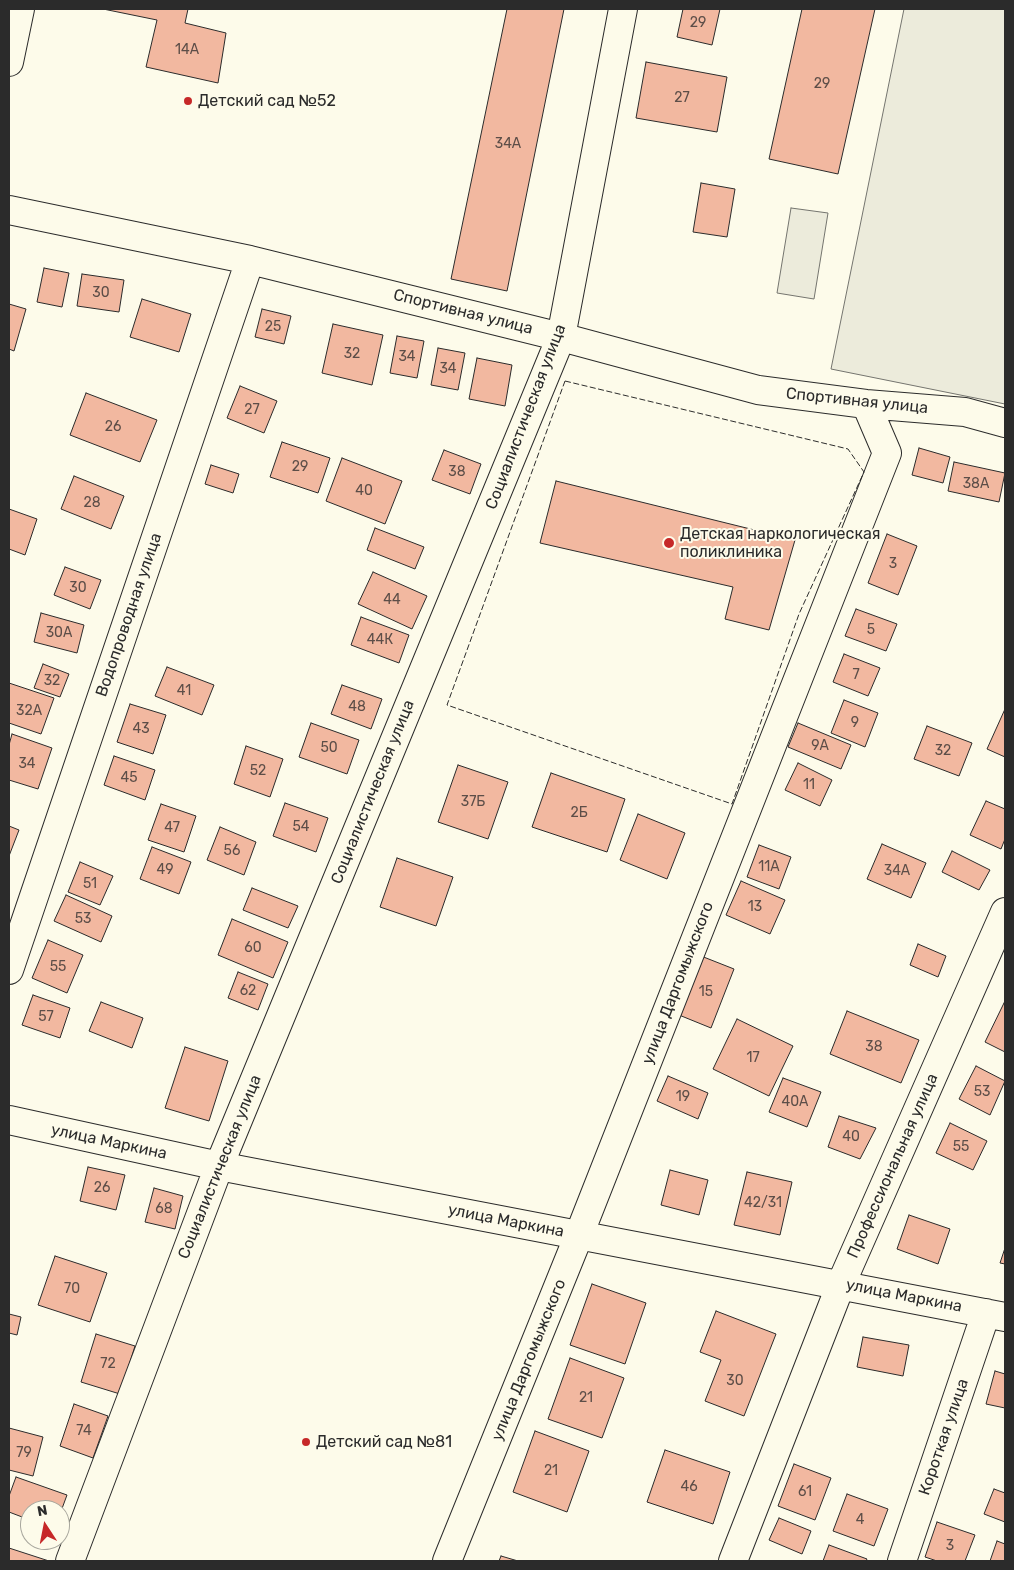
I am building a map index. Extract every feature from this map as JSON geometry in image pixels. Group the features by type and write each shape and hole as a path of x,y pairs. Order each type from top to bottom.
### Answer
{"street":[{"path":"9,62 20,9"},
{"name":"Социалистическая улица","path":"70,1561 219,1166 561,337 624,9"},
{"name":"Спортивная улица","path":"9,210 250,260 561,337 758,390 866,404 966,412 1005,423"},
{"name":"Водопроводная улица","path":"9,970 250,260"},
{"name":"улица Даргомыжского","path":"447,1561 579,1235 887,453 866,404"},
{"name":"Профессиональная улица","path":"733,1561 841,1284 1005,912"},
{"name":"улица Маркина","path":"9,1120 219,1166 996,1315"},
{"name":"Короткая улица","path":"902,1561 996,1315"}],"shaded area":[{"path":"904,9 1005,9 1005,404 831,369"},
{"path":"791,208 828,213 814,299 777,293"}],"building":[{"path":"103,9 188,9 185,23 226,33 218,83 146,67 157,20"},
{"path":"507,9 564,9 507,291 451,279"},
{"path":"683,9 720,9 712,45 677,37"},
{"path":"802,9 875,9 838,174 769,159"},
{"path":"646,62 727,77 717,132 636,118"},
{"path":"701,183 735,189 727,237 693,232"},
{"path":"44,268 69,273 62,307 37,302"},
{"path":"82,274 124,280 119,312 77,306"},
{"path":"142,299 191,314 179,352 130,337"},
{"path":"9,304 26,309 14,351 9,349"},
{"path":"262,309 291,316 284,344 255,337"},
{"path":"333,324 383,335 372,385 322,373"},
{"path":"397,336 424,341 417,378 390,373"},
{"path":"438,348 465,353 458,390 431,385"},
{"path":"477,358 512,365 505,406 469,399"},
{"path":"240,386 277,401 264,433 227,418"},
{"path":"86,393 157,420 140,462 70,435"},
{"path":"282,442 330,458 318,493 270,477"},
{"path":"919,448 950,457 943,483 912,475"},
{"path":"444,450 481,464 470,494 432,480"},
{"path":"342,458 402,481 385,524 326,501"},
{"path":"954,462 1005,473 999,502 948,491"},
{"path":"211,465 239,474 233,493 205,484"},
{"path":"74,476 124,496 111,529 61,509"},
{"path":"556,481 795,540 769,630 725,619 733,587 540,543"},
{"path":"9,509 37,519 25,555 9,549"},
{"path":"375,528 424,547 415,569 367,550"},
{"path":"887,534 917,546 898,595 868,583"},
{"path":"65,567 101,580 90,609 54,595"},
{"path":"373,572 427,596 412,629 358,604"},
{"path":"856,609 897,624 886,651 845,636"},
{"path":"41,613 84,625 77,653 34,642"},
{"path":"361,617 409,635 399,663 351,645"},
{"path":"844,654 880,668 868,696 833,682"},
{"path":"43,664 69,674 60,697 34,688"},
{"path":"167,667 214,685 202,715 155,696"},
{"path":"9,683 54,698 41,734 9,723"},
{"path":"342,685 382,699 371,729 331,714"},
{"path":"844,700 878,713 865,747 831,733"},
{"path":"130,704 166,715 153,754 117,742"},
{"path":"1005,709 1005,757 987,749"},
{"path":"311,723 359,740 347,774 299,757"},
{"path":"798,723 851,745 841,769 788,747"},
{"path":"927,726 972,743 959,776 914,759"},
{"path":"12,734 52,748 38,789 9,780 9,745"},
{"path":"246,746 283,759 270,797 234,784"},
{"path":"114,756 155,770 145,800 104,785"},
{"path":"798,763 832,780 820,806 785,790"},
{"path":"458,765 508,782 488,839 438,822"},
{"path":"551,773 625,799 607,852 532,827"},
{"path":"986,801 1005,809 1005,839 1001,849 970,835"},
{"path":"285,803 328,818 316,852 273,836"},
{"path":"161,804 196,816 184,852 148,840"},
{"path":"638,814 685,833 667,879 620,860"},
{"path":"9,826 19,830 9,856"},
{"path":"220,827 256,842 244,875 207,860"},
{"path":"882,844 926,863 911,898 867,879"},
{"path":"759,845 791,857 779,889 747,877"},
{"path":"152,847 191,862 179,894 140,879"},
{"path":"952,851 990,870 979,890 942,872"},
{"path":"397,858 453,877 436,926 380,907"},
{"path":"80,862 113,876 100,905 68,892"},
{"path":"741,881 785,900 770,934 726,915"},
{"path":"252,888 298,906 288,928 243,910"},
{"path":"66,895 112,916 101,942 54,921"},
{"path":"232,919 288,942 273,978 218,955"},
{"path":"48,940 83,955 67,993 32,978"},
{"path":"918,944 946,956 938,977 910,965"},
{"path":"701,956 734,969 711,1028 679,1015"},
{"path":"238,972 268,984 258,1010 228,998"},
{"path":"33,995 70,1008 60,1038 22,1025"},
{"path":"101,1002 143,1018 132,1048 89,1031"},
{"path":"1005,1003 1005,1052 985,1042"},
{"path":"847,1011 919,1040 901,1083 830,1054"},
{"path":"737,1019 793,1046 769,1096 713,1069"},
{"path":"185,1047 228,1061 209,1121 165,1108"},
{"path":"976,1066 1005,1081 990,1115 959,1099"},
{"path":"668,1076 708,1093 698,1119 657,1101"},
{"path":"783,1078 821,1092 807,1127 769,1112"},
{"path":"839,1116 876,1128 860,1159 828,1147"},
{"path":"950,1123 987,1141 973,1170 936,1153"},
{"path":"88,1167 125,1175 116,1210 80,1201"},
{"path":"670,1170 708,1180 699,1215 661,1205"},
{"path":"747,1172 792,1182 780,1235 734,1225"},
{"path":"154,1188 183,1196 175,1229 145,1222"},
{"path":"909,1215 950,1229 938,1264 897,1249"},
{"path":"1005,1248 1005,1264 1000,1263"},
{"path":"55,1256 107,1273 90,1322 38,1305"},
{"path":"592,1284 646,1303 625,1364 570,1345"},
{"path":"716,1311 776,1334 744,1416 705,1401 721,1360 700,1352"},
{"path":"9,1314 21,1317 17,1335 9,1333"},
{"path":"96,1334 135,1346 120,1394 81,1382"},
{"path":"863,1337 909,1345 903,1376 857,1367"},
{"path":"570,1358 624,1378 602,1438 548,1419"},
{"path":"995,1371 1005,1374 1005,1408 986,1404"},
{"path":"74,1404 108,1416 93,1458 60,1446"},
{"path":"9,1428 43,1437 33,1476 9,1470"},
{"path":"535,1431 589,1451 567,1512 513,1492"},
{"path":"665,1450 730,1472 713,1524 647,1502"},
{"path":"794,1464 831,1478 815,1520 778,1506"},
{"path":"16,1477 67,1495 65,1500 20,1500 20,1516 9,1512 9,1496"},
{"path":"994,1489 1005,1493 1005,1522 984,1514"},
{"path":"847,1494 888,1509 874,1546 833,1531"},
{"path":"779,1518 811,1531 802,1554 769,1540"},
{"path":"937,1522 975,1535 965,1561 937,1561 925,1557"},
{"path":"997,1541 1005,1544 1005,1561 990,1561"},
{"path":"829,1545 867,1559 866,1561 823,1561"},
{"path":"9,1548 49,1561 9,1561"},
{"path":"501,1556 518,1561 499,1561"}],"fence":[{"path":"565,381 848,449 864,472 799,614 732,804 447,705 565,381"}],"place":[{"name":"Детский сад №52","path":"188,101"},
{"name":"Детская наркологическая поликлиника","path":"669,543"},
{"name":"Детский сад №81","path":"306,1442"}]}
